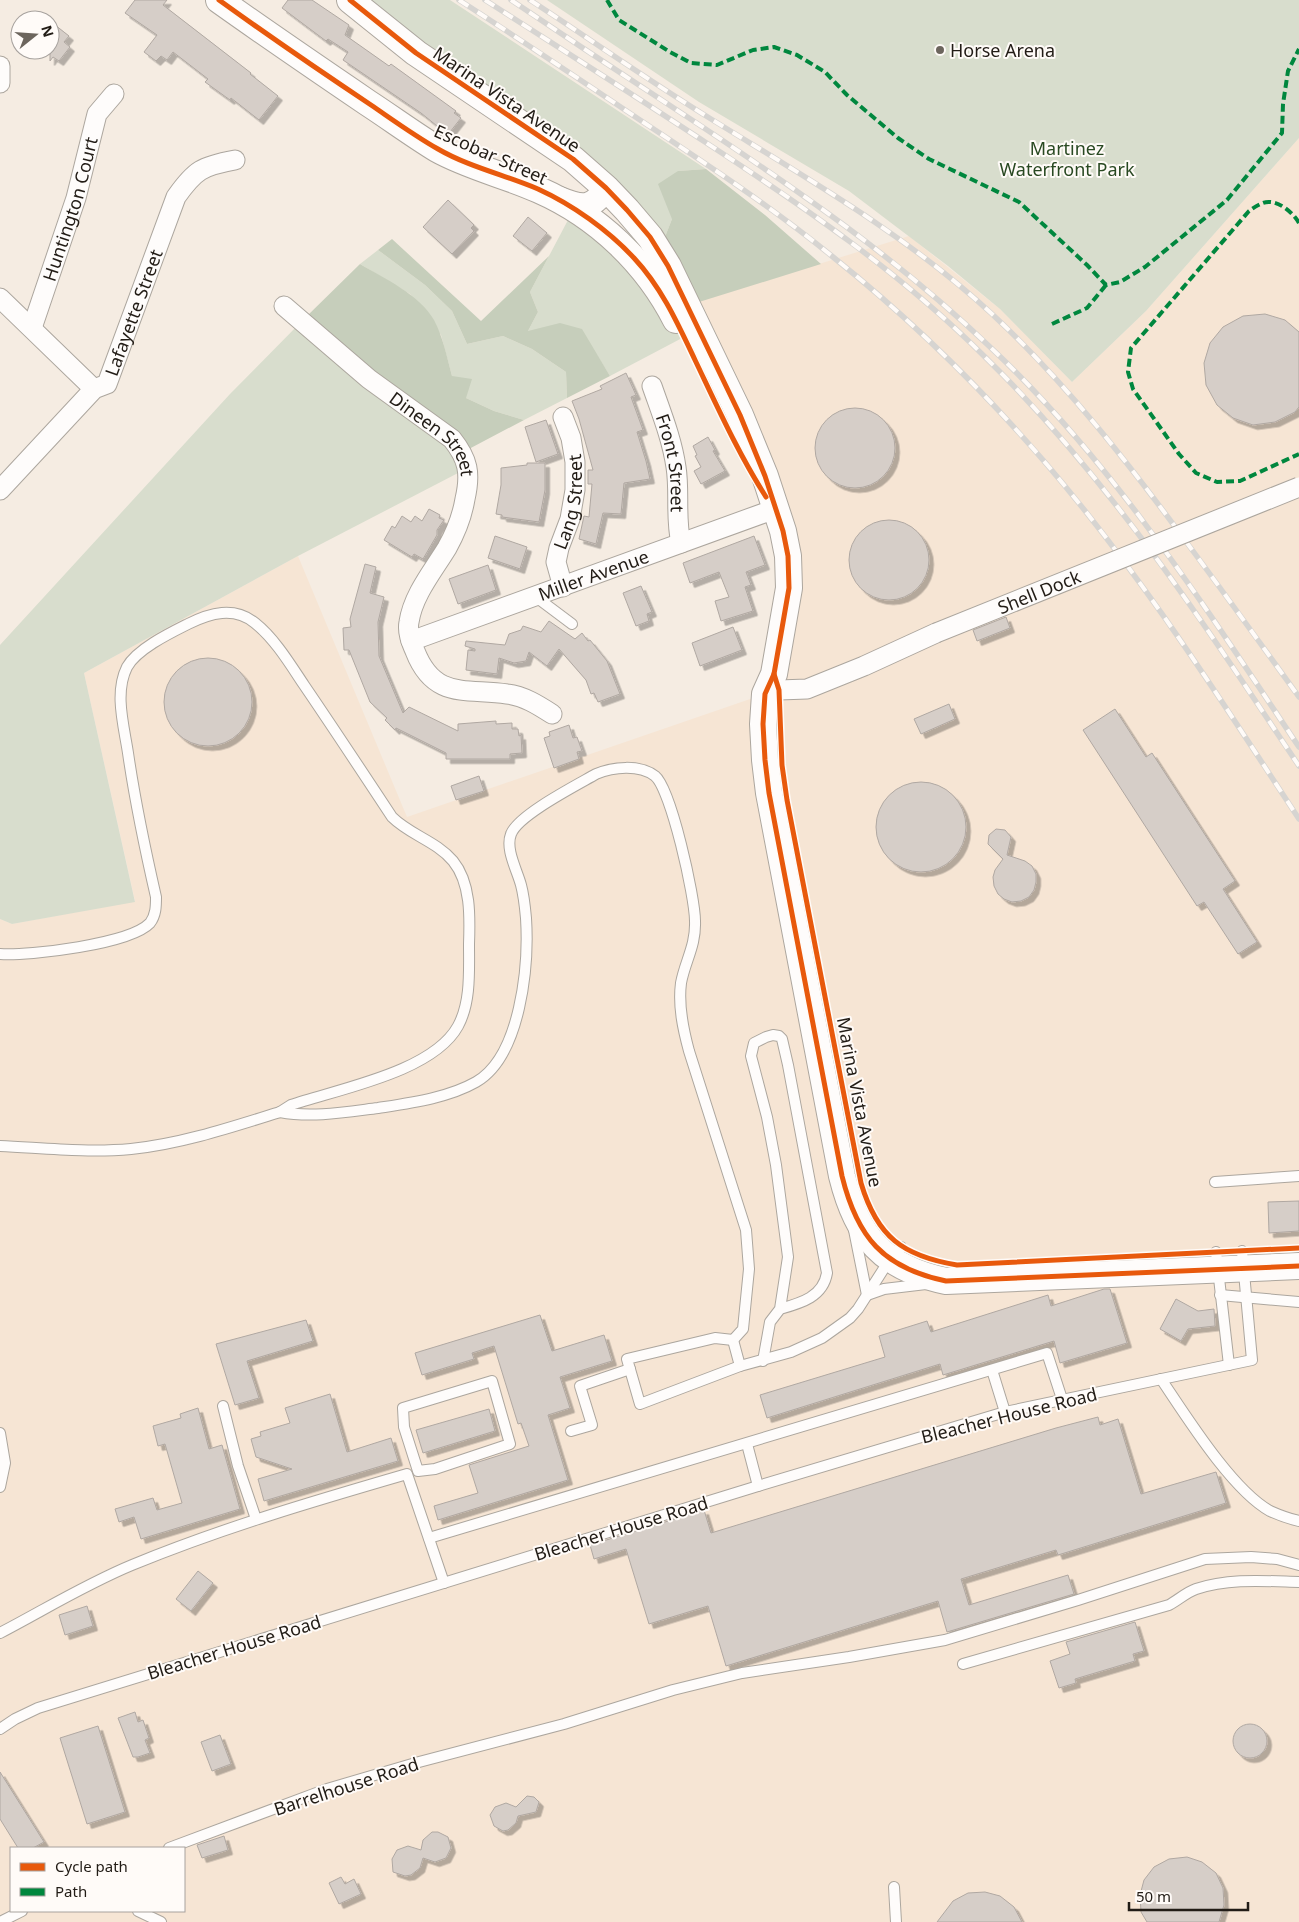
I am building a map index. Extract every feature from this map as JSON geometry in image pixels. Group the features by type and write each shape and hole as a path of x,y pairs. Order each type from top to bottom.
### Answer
{"main road":[{"name":"Escobar Street","path":"219,0 286,48 439,150 540,190 575,210 600,228 634,258 647,273 672,312 747,466 774,509"},
{"name":"Marina Vista Avenue","path":"350,0 416,53 573,159 606,188 650,237 668,266 740,415 765,476 774,509 783,531 788,556 789,588 776,682 782,765 787,800 861,1183 867,1204 895,1253 912,1271 946,1281 1218,1272 1243,1260 1299,1248"},
{"name":"Marina Vista Avenue","path":"776,682 765,694 764,714 769,794 847,1197 854,1216 867,1235 880,1251 915,1255 936,1262 957,1265 1218,1272"},
{"name":"Marina Vista Avenue","path":"1243,1260 1299,1266"}],"street":[{"path":"0,66 0,83"},
{"name":"Huntington Court","path":"32,328 76,198 97,114 114,94"},
{"name":"Lafayette Street","path":"0,490 94,388 107,384 176,197 189,179 209,165 235,160"},
{"path":"540,190 575,205 590,205 594,204 606,188"},
{"path":"0,298 94,388"},
{"name":"Dineen Street","path":"284,306 369,379 452,439 462,452 468,467 468,489 456,530 412,606 408,624 411,641 419,662 429,675 456,691 508,694 538,704 552,714"},
{"name":"Front Street","path":"652,386 675,458 678,486 677,521 681,543"},
{"name":"Lang Street","path":"563,587 556,562 570,519 575,490 575,462 571,438 564,416"},
{"name":"Shell Dock","path":"776,682 807,689 864,666 936,632 1299,487"},
{"name":"Miller Avenue","path":"411,641 774,509"}],"lane":[{"path":"536,597 572,624"},
{"path":"0,954 34,954 110,940 131,934 142,929 150,922 156,908 156,897 132,784 122,714 121,690 123,678 128,665 141,652 174,631 214,613 229,612 242,616 254,623 267,635 289,664 392,817 400,825 442,850 460,870 464,881 470,917 468,986 465,1007 458,1026 449,1038 422,1060 376,1078 291,1105 280,1112 197,1136 133,1148 106,1150 0,1146"},
{"path":"280,1112 315,1114 405,1103 447,1094 478,1081 490,1070 511,1036 519,1011 522,993 526,922 521,884 508,840 512,832 518,824 533,812 605,770 628,768 644,771 654,776 663,786 669,800 685,865 695,919 695,939 681,983 680,1003 683,1028 746,1230 749,1268 743,1329 732,1340"},
{"path":"763,1361 770,1322 780,1309 788,1257 784,1215 767,1118 750,1056 754,1043 773,1035 779,1036 782,1040 788,1065 827,1273 826,1282 812,1297 801,1304 780,1309"},
{"path":"1215,1182 1299,1176"},
{"path":"847,1197 868,1295"},
{"path":"732,1340 715,1338 627,1359 640,1404 740,1366 791,1352 822,1338 850,1318 868,1295 895,1253"},
{"path":"1243,1260 1246,1297"},
{"path":"1218,1272 1246,1297 1299,1302"},
{"path":"1218,1272 1229,1365"},
{"path":"868,1295 884,1289 946,1281"},
{"name":"Bleacher House Road","path":"0,1729 38,1708 444,1582 1005,1412 1252,1360 1246,1297"},
{"path":"732,1340 740,1366"},
{"path":"429,1538 635,1476 994,1374 1047,1353 1062,1399"},
{"path":"571,1431 592,1424 580,1386 630,1369"},
{"path":"994,1374 1005,1412"},
{"path":"1161,1379 1226,1469 1248,1494 1270,1511 1299,1521"},
{"path":"492,1381 510,1444 435,1469 418,1471 404,1427 403,1408 492,1381"},
{"path":"223,1406 238,1466 256,1519"},
{"path":"0,1433 4,1463 0,1487"},
{"path":"747,1444 758,1486"},
{"path":"0,1633 102,1578 131,1565 256,1519 407,1474 444,1582"},
{"name":"Barrelhouse Road","path":"172,1847 327,1789 419,1762 564,1724 672,1690 742,1673 945,1640 1069,1603 1205,1559 1251,1557 1277,1559 1299,1565"},
{"path":"963,1664 1169,1605 1194,1590 1222,1582 1299,1582"},
{"path":"894,1887 896,1922"},
{"path":"0,1922 20,1912"},
{"path":"140,1912 161,1922"}],"shaded area":[{"path":"1299,138 1299,1248 957,1265 936,1262 915,1255 901,1247 884,1229 867,1204 861,1183 787,800 782,765 779,690 788,556 687,305 909,236 1000,309 1072,382 1146,311"},
{"path":"298,556 407,817 765,694 847,1197 911,1271 1299,1266 1299,1922 0,1922 0,919 12,924 135,901 84,673"}],"green space":[{"path":"367,0 450,0 706,169 678,171 672,219 663,242 457,69"},
{"name":"Martinez Waterfront Park","path":"547,0 1299,0 1299,138 1146,311 1072,382 1000,309 948,266 849,191 699,102"},
{"path":"706,169 765,215 821,264 699,302 663,242 672,219 658,184 678,171"},
{"path":"568,220 601,228 672,312 684,337 610,376 597,355 528,331 538,312 530,292"},
{"path":"392,239 481,321 549,256 530,292 538,312 528,331 560,323 582,329 610,376 567,398 566,372 532,349 503,336 467,344 452,311 425,285 378,250"},
{"path":"378,250 425,285 452,311 467,344 503,336 532,349 566,372 567,398 524,420 494,411 466,398 452,376 441,335 410,294 360,264"},
{"path":"360,264 401,288 428,311 440,333 452,376 472,379 466,398 494,411 524,420 467,450 306,317"},
{"path":"301,322 449,442 460,472 298,556 84,673 135,902 12,924 0,919 0,645 230,394"}],"building":[{"path":"135,0 167,0 163,5 278,96 259,120 231,98 230,100 205,82 208,79 173,52 167,60 161,56 156,61 144,52 157,35 125,13"},
{"path":"288,0 312,0 349,25 345,35 389,66 391,64 456,111 454,113 461,118 450,132 444,128 442,130 421,113 343,60 348,52 328,39 326,41 282,8"},
{"path":"60,29 69,36 64,42 70,47 60,60"},
{"path":"448,200 474,225 471,228 474,231 452,254 423,227"},
{"path":"528,217 547,233 532,251 513,236"},
{"path":"1265,314 1285,320 1299,332 1299,407 1295,412 1275,422 1253,425 1233,418 1217,405 1206,385 1204,363 1210,343 1223,327 1243,316"},
{"path":"626,373 636,395 631,397 643,430 637,432 650,479 624,483 621,514 603,513 596,544 579,539 584,516 589,517 592,484 588,484 588,470 593,470 572,401 602,389 600,386"},
{"path":"847,408 863,408 884,419 895,440 895,456 884,477 863,488 847,488 833,482 821,470 815,456 815,440 821,426 833,414"},
{"path":"546,420 558,454 536,462 525,427"},
{"path":"708,437 715,450 713,451 725,471 701,484 694,471 701,467 695,456 697,455 693,446"},
{"path":"527,463 545,463 545,490 539,522 502,517 502,515 496,514 501,485 501,468 527,465"},
{"path":"429,509 440,515 439,518 444,520 423,559 414,554 412,557 384,540 392,526 395,528 402,516 411,522 415,516 422,521"},
{"path":"881,520 897,520 918,531 929,552 929,568 918,589 897,600 881,600 867,594 855,582 849,568 849,552 855,538 867,526"},
{"path":"495,536 527,547 520,569 488,558"},
{"path":"754,536 765,565 746,572 751,585 745,587 753,611 721,621 715,601 729,597 719,572 690,583 683,563"},
{"path":"365,564 376,567 370,593 384,597 378,622 379,656 403,713 409,707 458,731 458,724 496,721 496,724 512,723 512,729 518,729 519,736 521,735 522,753 510,754 510,759 446,759 446,753 396,728 395,730 385,720 387,718 370,702 349,650 344,650 343,628 351,627 350,619"},
{"path":"488,565 496,590 458,604 449,579"},
{"path":"641,586 652,612 647,614 649,621 636,626 623,593"},
{"path":"1006,617 1010,628 977,641 973,630"},
{"path":"549,621 575,639 582,633 588,641 590,640 607,661 620,694 598,702 594,693 591,694 586,680 559,649 547,666 529,652 526,661 514,663 499,658 497,674 466,670 468,650 475,651 475,649 465,646 466,641 505,645 509,634 521,630 523,626 541,632"},
{"path":"733,627 742,650 700,666 692,643"},
{"path":"208,658 225,661 239,671 249,685 252,702 249,719 239,733 225,743 208,746 191,743 177,733 167,719 164,702 167,685 177,671 191,661"},
{"path":"949,704 955,719 921,734 914,719"},
{"path":"1115,709 1146,757 1152,753 1235,881 1223,889 1257,942 1238,954 1204,902 1197,906 1083,730"},
{"path":"569,725 573,738 577,737 582,751 577,752 579,759 554,768 544,738 550,736 549,732"},
{"path":"479,776 484,791 456,800 451,786"},
{"path":"921,782 938,785 953,795 963,810 966,827 963,844 953,859 938,869 921,872 904,869 889,859 879,844 876,827 879,810 889,795 904,785"},
{"path":"996,829 1005,830 1011,837 1007,855 1025,861 1032,866 1036,874 1034,890 1029,897 1021,901 1012,902 1004,899 998,894 994,886 993,877 995,870 1003,859 988,844 989,835"},
{"path":"1299,1201 1299,1231 1269,1233 1268,1202"},
{"path":"1104,1289 1110,1289 1127,1343 1060,1363 1054,1341 943,1375 940,1364 767,1418 760,1395 885,1357 879,1336 927,1321 931,1332 1048,1295 1051,1306"},
{"path":"1176,1299 1198,1311 1214,1309 1215,1326 1188,1329 1181,1341 1160,1329"},
{"path":"540,1315 552,1351 604,1335 612,1361 560,1377 570,1408 548,1415 568,1480 438,1520 434,1506 478,1493 469,1465 529,1446 521,1423 518,1424 494,1346 472,1353 474,1359 422,1375 415,1353"},
{"path":"306,1320 313,1341 247,1361 259,1398 235,1405 216,1344"},
{"path":"330,1394 347,1452 391,1438 398,1461 264,1501 258,1479 292,1469 256,1457 251,1439 261,1436 260,1432 290,1423 285,1408"},
{"path":"198,1408 209,1449 222,1445 240,1509 141,1539 134,1517 119,1522 115,1509 153,1498 157,1510 182,1503 165,1444 158,1446 153,1426 181,1418 180,1414"},
{"path":"489,1409 495,1431 423,1453 416,1430"},
{"path":"1098,1417 1100,1425 1118,1419 1141,1494 1216,1472 1226,1503 1058,1555 1056,1550 961,1579 969,1605 1068,1575 1074,1594 947,1632 938,1601 726,1666 708,1606 649,1624 626,1549 594,1559 590,1545 704,1510 711,1533 1056,1428"},
{"path":"198,1571 213,1583 191,1611 176,1599"},
{"path":"87,1606 93,1626 65,1635 59,1615"},
{"path":"1135,1622 1144,1651 1133,1654 1135,1661 1075,1679 1076,1683 1059,1688 1050,1661 1070,1654 1066,1642"},
{"path":"135,1712 138,1722 143,1720 149,1738 145,1740 150,1753 138,1757 133,1757 118,1718"},
{"path":"1250,1724 1262,1729 1267,1741 1262,1753 1250,1758 1238,1753 1233,1741 1238,1729"},
{"path":"98,1726 125,1812 87,1824 60,1738"},
{"path":"220,1735 231,1764 212,1771 201,1742"},
{"path":"0,1772 44,1842 35,1847 17,1847 0,1819"},
{"path":"527,1796 534,1797 539,1802 536,1812 518,1816 516,1823 508,1830 503,1831 494,1826 490,1815 495,1807 506,1803 516,1807"},
{"path":"432,1832 438,1832 448,1837 451,1848 446,1858 435,1862 423,1858 420,1868 411,1875 405,1876 393,1872 392,1859 397,1850 408,1846 421,1850 423,1840"},
{"path":"224,1836 228,1850 202,1858 197,1845"},
{"path":"1187,1857 1202,1862 1216,1873 1223,1888 1224,1905 1219,1922 1147,1922 1141,1912 1140,1895 1144,1880 1154,1867 1169,1859"},
{"path":"341,1877 345,1884 354,1879 361,1894 339,1904 329,1883"},
{"path":"985,1892 1000,1896 1014,1907 1022,1922 937,1922 953,1901 968,1893"}],"railway":[{"path":"459,0 692,154 764,204 861,280 916,328 994,406 1078,502 1177,635 1299,819"},
{"path":"485,0 705,142 814,216 885,269 984,356 1029,402 1113,501 1190,605 1299,766"},
{"path":"511,0 810,200 919,284 989,346 1077,438 1117,487 1192,589 1299,747"},
{"path":"530,0 688,105 820,186 892,234 960,286 992,314 1046,368 1097,426 1167,516 1299,697"}],"marked path":[{"path":"607,0 619,20 691,63 717,65 753,50 774,47 797,55 825,72 847,95 898,138 929,159 1019,202 1106,285 1120,282 1145,267 1227,200 1282,133 1283,104 1288,71 1299,49"},
{"path":"1299,223 1284,207 1273,202 1263,203 1249,211 1131,348 1128,372 1133,389 1179,454 1196,473 1217,482 1240,481 1299,454"},
{"path":"1052,324 1087,308 1106,285"}],"cycle path":[{"path":"219,0 429,144 462,161 551,195 589,219 613,238 644,270 669,307 737,446 766,497"},
{"path":"350,0 416,53 573,159 606,188 627,210 650,237 668,266 740,415 765,476 783,531 788,556 789,588 774,674 765,694 763,724 769,793 842,1176 848,1197 865,1233 889,1258 905,1268 946,1281 1299,1266"},
{"path":"774,674 779,690 782,765 787,800 861,1183 875,1217 884,1230 895,1241 921,1256 957,1265 1299,1248"}],"place":[{"name":"Horse Arena","path":"940,50"}]}
